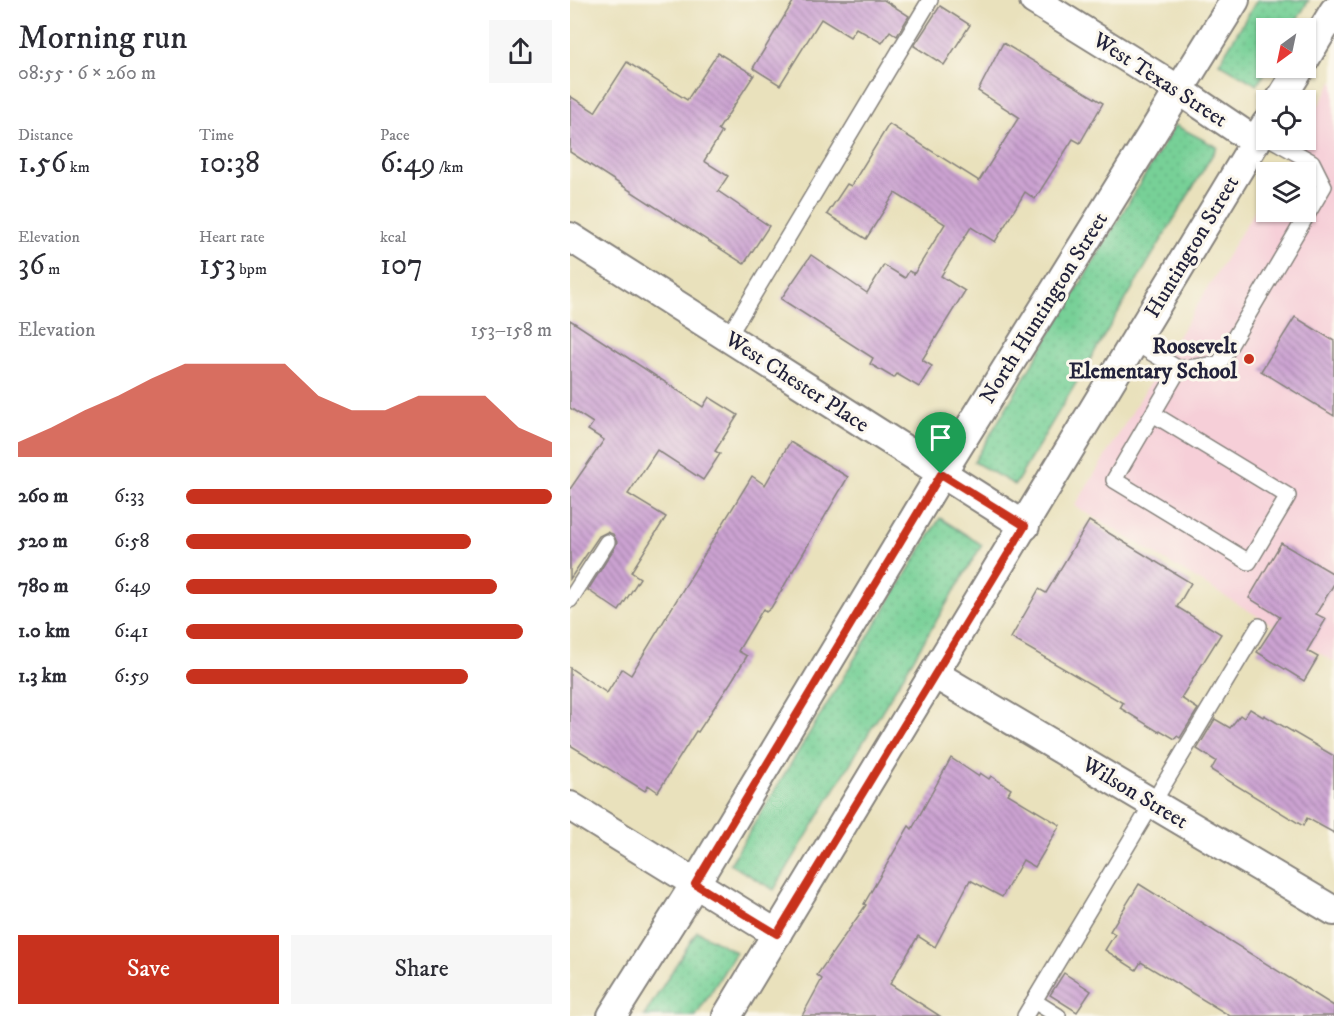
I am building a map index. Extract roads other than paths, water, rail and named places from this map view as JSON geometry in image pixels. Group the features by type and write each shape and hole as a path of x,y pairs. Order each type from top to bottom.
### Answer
{"street":[{"name":"West Texas Street","path":"1034,0 1179,90 1256,131"},
{"name":"North Huntington Street","path":"612,1016 695,884 941,474 1235,0"},
{"path":"1316,41 1334,11"},
{"name":"Huntington Street","path":"727,1016 936,675 1135,343 1256,148"},
{"name":"West Chester Place","path":"570,237 1025,526"},
{"name":"Wilson Street","path":"936,675 1334,911"},
{"path":"570,806 777,934"}],"lane":[{"path":"728,338 930,0"},
{"path":"1135,343 1179,369 1219,364 1324,186 1312,162 1291,150"},
{"path":"1153,414 1288,495 1249,562 1114,480 1179,369"},
{"path":"570,600 607,542"},
{"path":"1025,1016 1259,626"},
{"path":"1034,1001 1058,1016"}],"place":[{"name":"Roosevelt Elementary School","path":"1249,359"}]}
